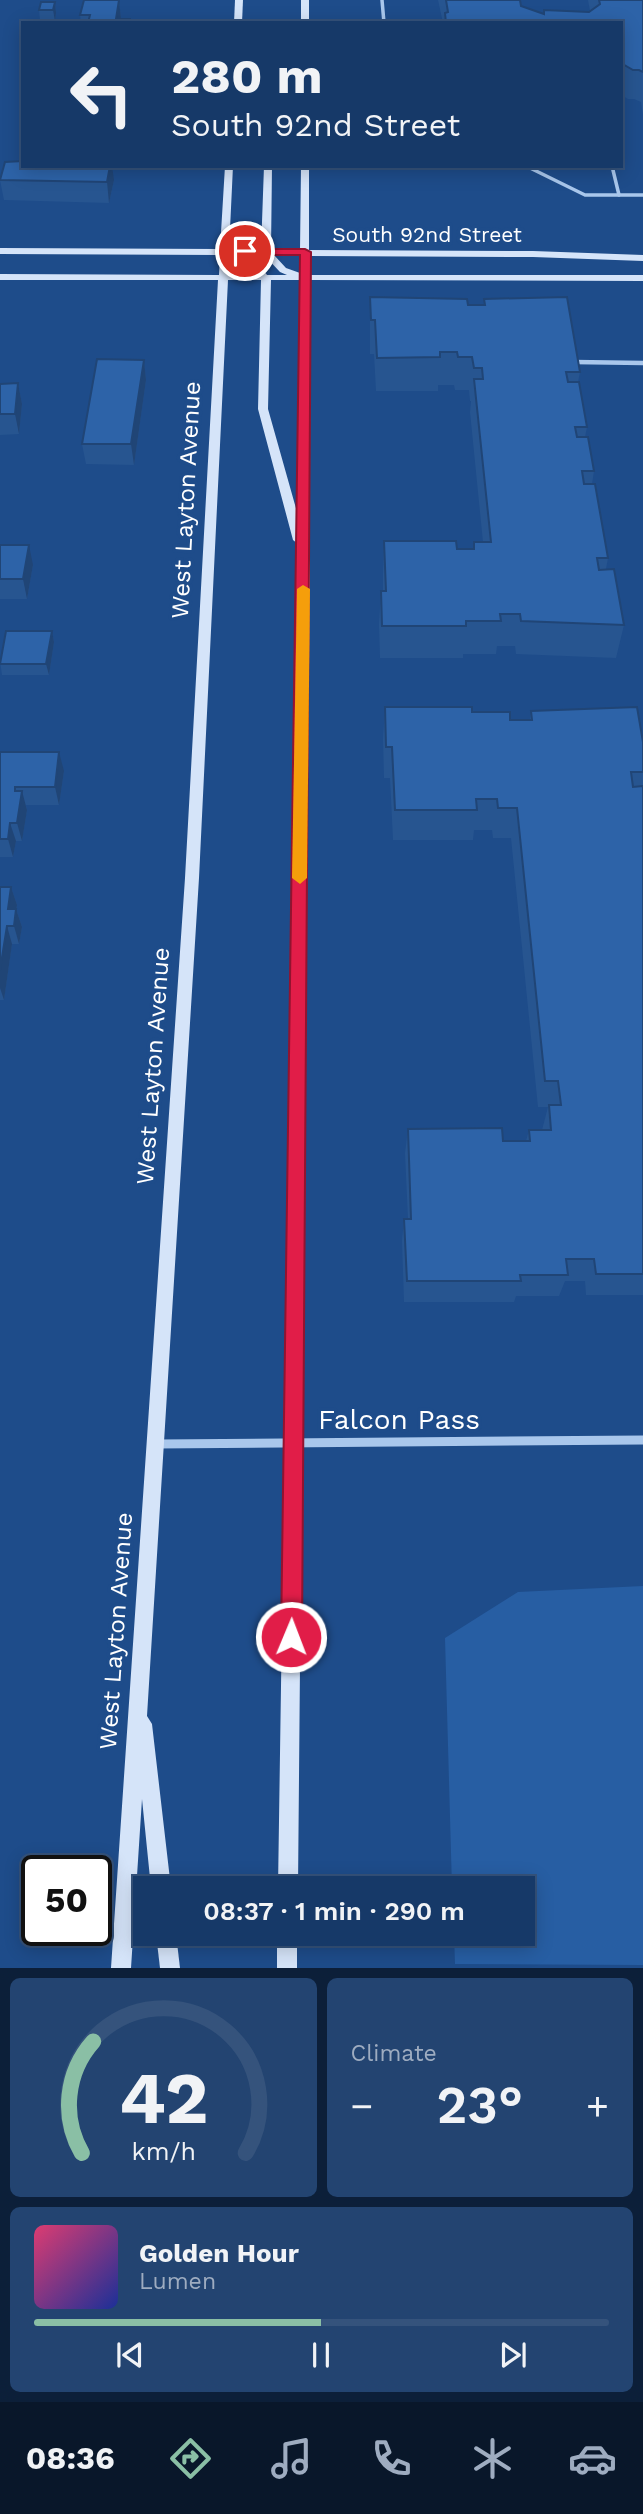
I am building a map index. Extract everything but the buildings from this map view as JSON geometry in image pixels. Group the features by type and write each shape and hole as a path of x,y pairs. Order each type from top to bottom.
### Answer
{"main road":[{"path":"238,21 239,0"},
{"path":"305,0 305,21"},
{"name":"West Layton Avenue","path":"121,1968 192,878 229,168"},
{"path":"268,168 266,252 284,270 306,279"},
{"path":"288,1876 306,168"},
{"name":"South 92nd Street","path":"0,251 643,257"},
{"path":"225,251 256,266 266,279 263,409 304,558"},
{"name":"South 92nd Street","path":"0,276 224,279 643,278"},
{"path":"138,1684 160,1876"},
{"path":"167,1946 170,1968"},
{"path":"287,1968 288,1946"}],"street":[{"name":"Falcon Pass","path":"155,1444 643,1440"}],"lane":[{"path":"382,0 384,21"},
{"path":"530,168 585,194 643,195"},
{"path":"612,168 619,195"},
{"path":"567,362 643,363"}],"shaded area":[{"path":"643,1586 643,1965 455,1964 454,1946 535,1946 535,1876 452,1876 445,1638 518,1592"}],"slow traffic":[{"path":"300,878 303,589"}],"route":[{"path":"245,251 305,252 306,279 291,1637"}]}
